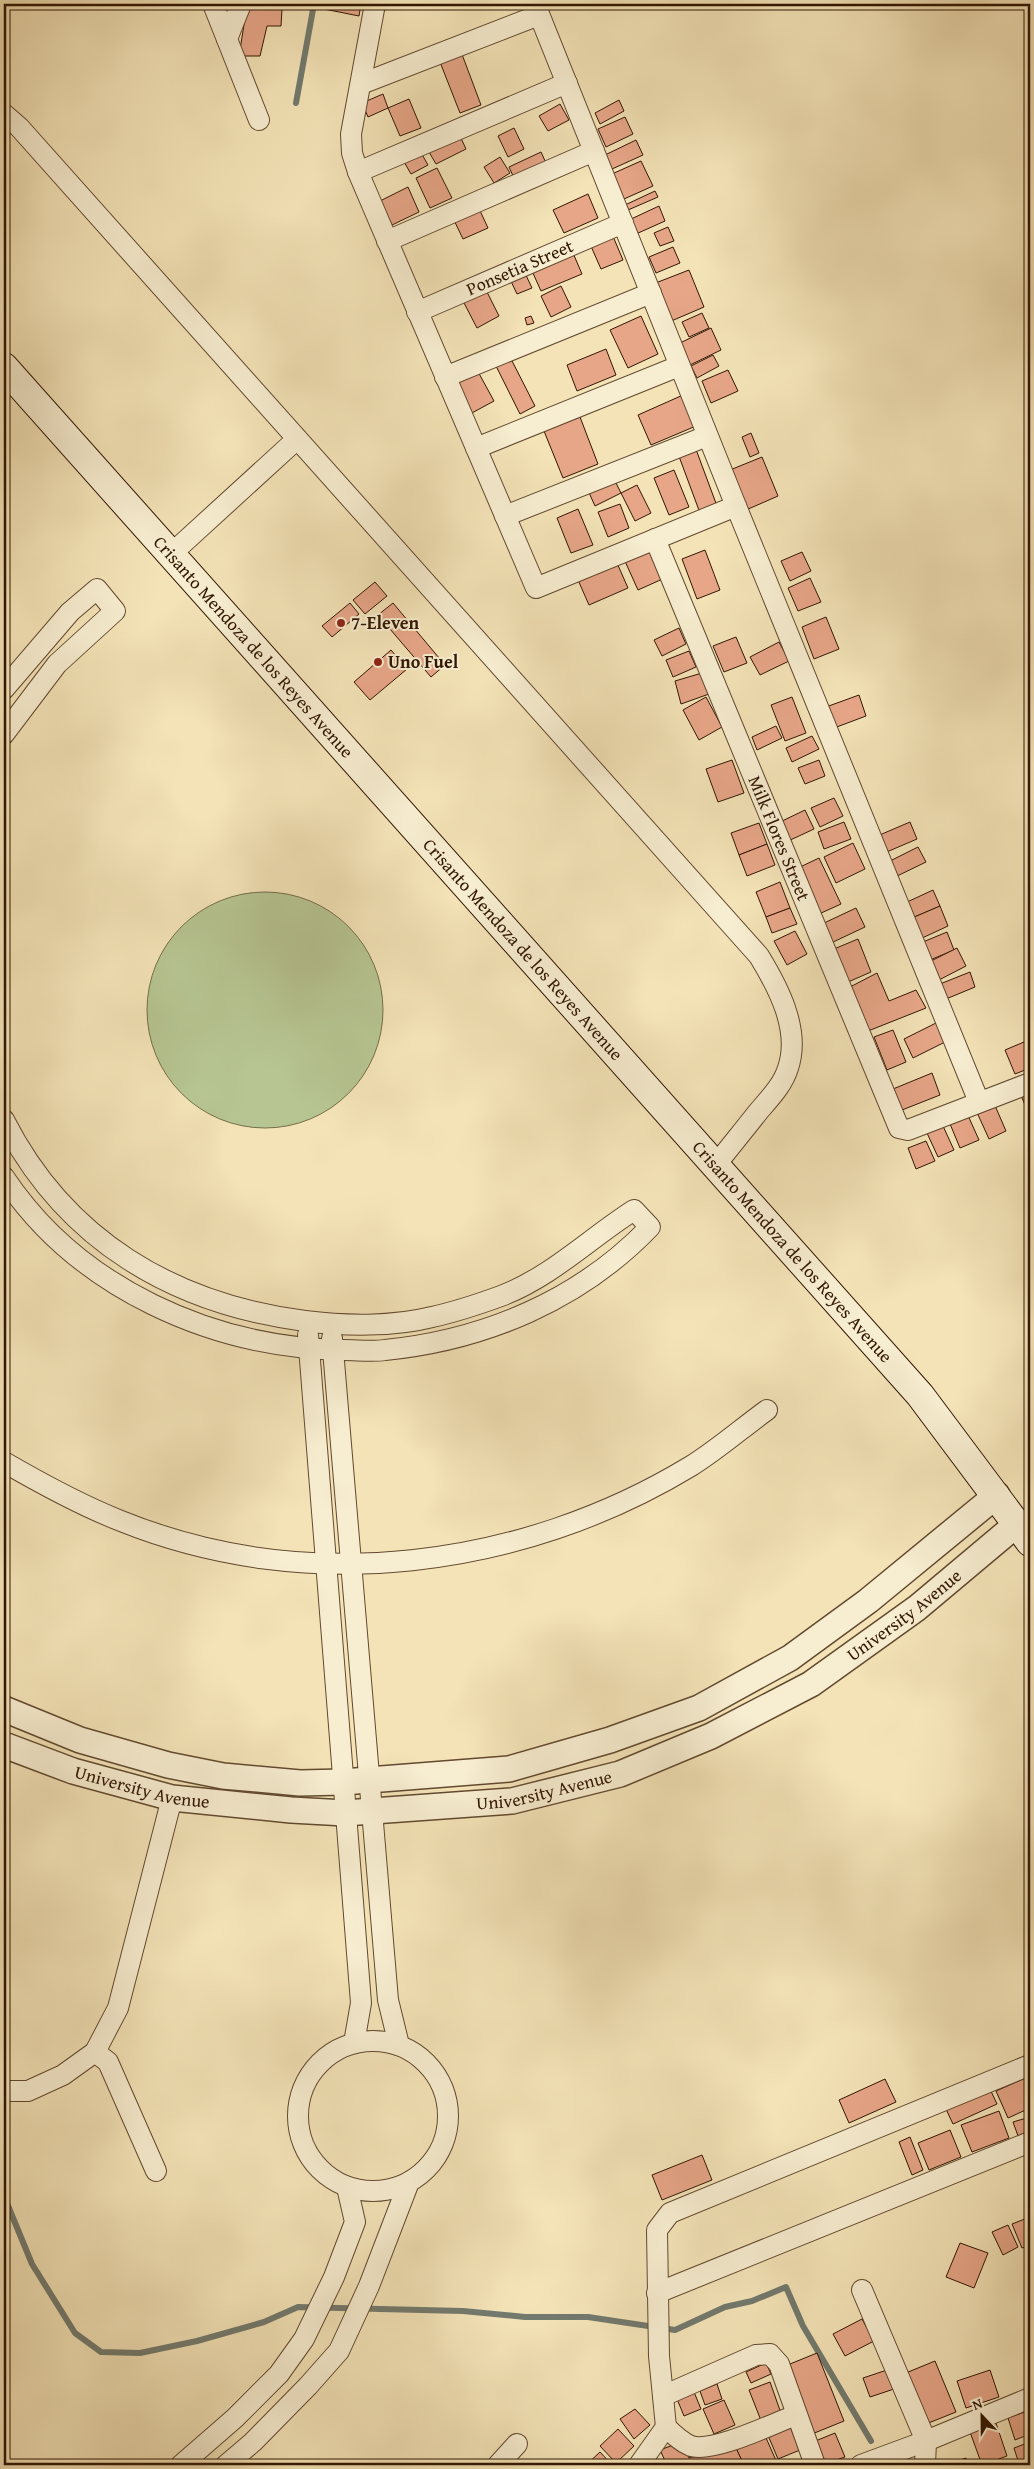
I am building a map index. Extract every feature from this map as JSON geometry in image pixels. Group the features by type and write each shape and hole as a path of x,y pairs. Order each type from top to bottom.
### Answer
{"main road":[{"name":"Crisanto Mendoza de los Reyes Avenue","path":"4,368 920,1395 1024,1533"}],"street":[{"path":"212,4 259,120"},
{"path":"227,40 241,4"},
{"path":"375,4 351,134 352,153 358,172 417,312 536,588 736,506"},
{"path":"361,84 537,10 624,223 679,366 979,1102 1030,1083"},
{"path":"358,172 566,83"},
{"path":"4,114 19,127 759,956 771,976 792,1036 788,1070 775,1091 715,1166"},
{"path":"387,241 594,151"},
{"name":"Ponsetia Street","path":"417,312 624,223"},
{"path":"445,377 651,293"},
{"path":"476,448 679,366"},
{"path":"505,516 708,436"},
{"path":"170,555 297,439"},
{"name":"Milk Flores Street","path":"656,539 897,1124 900,1129 908,1130 979,1102"},
{"path":"4,689 37,648 70,612 97,589 115,611 57,664 4,734"},
{"path":"4,1120 34,1172 67,1209 97,1236 145,1272 185,1290 230,1306 271,1316 331,1324 376,1324 431,1318 502,1295 546,1272 634,1210 650,1227 602,1270 561,1297 526,1315 483,1331 440,1341 384,1350 309,1349 218,1331 171,1314 134,1296 76,1258 41,1222 4,1177"},
{"path":"306,1321 361,2003 354,2044"},
{"path":"331,1324 370,1811 388,2000 399,2045"},
{"path":"4,1462 68,1498 122,1522 179,1540 256,1557 326,1564 417,1561 473,1552 546,1533 609,1510 691,1465 767,1410"},
{"name":"University Avenue","path":"4,1709 80,1740 168,1765 223,1776 300,1783 343,1782 509,1769 610,1740 699,1708 790,1658 868,1601 997,1495"},
{"name":"University Avenue","path":"4,1745 73,1771 172,1798 291,1810 345,1812 512,1801 620,1774 711,1736 811,1684 1024,1533"},
{"path":"4,2091 28,2091 63,2075 95,2052 118,2008 172,1798"},
{"path":"372,2041 399,2045 422,2058 434,2072 446,2096 448,2114 446,2133 436,2158 424,2171 409,2182 392,2188 374,2191 347,2186 324,2173 307,2152 300,2135 298,2108 306,2082 316,2067 337,2050 354,2044 372,2041"},
{"path":"95,2052 108,2062 156,2171"},
{"path":"796,2415 710,2448 692,2446 679,2439 666,2427 659,2356 657,2230 670,2213 1030,2065"},
{"path":"657,2299 1030,2142"},
{"path":"226,2465 287,2407 339,2351 369,2286 409,2182"},
{"path":"181,2465 235,2418 279,2374 304,2339 334,2277 355,2222 347,2186"},
{"path":"862,2290 926,2441 924,2465"},
{"path":"663,2396 756,2355 770,2354 778,2364 815,2465"},
{"path":"862,2465 1030,2398"},
{"path":"638,2465 666,2427"},
{"path":"498,2465 517,2444"}],"green space":[{"path":"265,892 288,894 321,906 340,919 356,935 369,954 378,976 383,1010 381,1033 369,1066 356,1085 340,1101 321,1114 299,1123 265,1128 242,1126 209,1114 190,1101 174,1085 161,1066 152,1044 147,1010 149,987 161,954 174,935 190,919 209,906 231,897"}],"building":[{"path":"325,4 361,4 359,16 324,9"},
{"path":"247,6 282,9 281,26 267,26 260,56 239,56"},
{"path":"460,49 481,105 460,113 438,57"},
{"path":"383,94 388,108 368,117 362,103"},
{"path":"409,99 421,128 400,136 388,108"},
{"path":"619,100 624,111 600,124 595,113"},
{"path":"560,104 569,120 548,131 539,116"},
{"path":"625,117 633,134 606,147 598,129"},
{"path":"514,128 524,149 508,157 498,136"},
{"path":"460,136 466,149 436,164 429,152"},
{"path":"636,140 643,155 612,169 605,155"},
{"path":"420,151 428,165 411,174 403,160"},
{"path":"541,152 546,163 514,178 509,167"},
{"path":"500,157 510,173 494,183 484,167"},
{"path":"641,161 653,186 624,199 612,174"},
{"path":"437,168 452,198 430,208 416,178"},
{"path":"408,187 419,212 392,225 380,201"},
{"path":"655,191 658,197 628,210 625,205"},
{"path":"588,194 598,218 564,233 553,210"},
{"path":"476,202 488,228 463,239 451,214"},
{"path":"659,206 665,221 636,234 629,220"},
{"path":"668,227 674,241 660,246 654,233"},
{"path":"612,234 623,260 601,269 590,244"},
{"path":"673,247 680,263 656,273 649,257"},
{"path":"573,253 582,274 541,291 532,271"},
{"path":"689,270 704,307 669,322 653,284"},
{"path":"524,271 532,288 517,294 509,277"},
{"path":"561,286 571,307 551,317 541,296"},
{"path":"486,290 499,316 477,328 463,301"},
{"path":"702,313 709,328 689,337 682,322"},
{"path":"531,316 534,323 527,325 525,318"},
{"path":"641,316 658,354 628,368 610,330"},
{"path":"711,328 721,350 690,365 680,343"},
{"path":"606,349 616,375 577,391 567,365"},
{"path":"713,355 719,366 697,378 691,366"},
{"path":"510,357 535,406 520,414 495,364"},
{"path":"476,368 494,401 470,414 452,380"},
{"path":"728,370 738,391 711,403 702,381"},
{"path":"683,395 696,426 651,445 638,415"},
{"path":"580,417 598,464 563,478 544,431"},
{"path":"751,433 759,453 750,457 742,437"},
{"path":"694,444 717,506 700,513 677,451"},
{"path":"762,457 778,496 746,510 730,470"},
{"path":"674,470 689,507 669,515 654,478"},
{"path":"613,477 621,493 595,506 586,486"},
{"path":"637,485 651,513 635,521 621,493"},
{"path":"620,504 629,528 608,537 598,512"},
{"path":"578,509 593,545 571,553 557,518"},
{"path":"653,545 667,577 638,590 624,559"},
{"path":"705,550 720,590 697,599 682,559"},
{"path":"802,552 811,571 790,581 781,561"},
{"path":"617,563 628,588 589,605 578,580"},
{"path":"810,578 821,602 798,611 788,588"},
{"path":"375,582 387,596 365,614 353,600"},
{"path":"350,603 359,614 332,637 322,626"},
{"path":"393,603 445,665 431,677 378,615"},
{"path":"826,617 839,649 814,659 802,627"},
{"path":"679,628 686,644 662,656 654,640"},
{"path":"736,637 747,663 724,672 713,646"},
{"path":"779,642 789,661 760,675 750,657"},
{"path":"391,650 407,669 370,700 354,682"},
{"path":"689,651 696,667 673,677 666,660"},
{"path":"702,673 709,694 681,704 675,681"},
{"path":"859,695 866,716 834,728 826,707"},
{"path":"706,697 722,727 699,740 683,710"},
{"path":"792,697 806,733 785,741 771,705"},
{"path":"776,726 782,738 757,750 752,737"},
{"path":"812,736 819,749 792,762 786,748"},
{"path":"732,760 744,793 718,802 706,769"},
{"path":"819,760 825,776 805,784 798,768"},
{"path":"834,798 843,816 820,827 811,808"},
{"path":"805,810 814,829 786,842 778,823"},
{"path":"844,822 851,839 824,849 818,832"},
{"path":"910,822 917,839 882,854 875,837"},
{"path":"759,823 767,844 739,855 731,833"},
{"path":"853,843 865,869 836,883 824,857"},
{"path":"767,844 775,865 747,876 739,855"},
{"path":"918,847 926,862 893,878 886,863"},
{"path":"819,858 841,904 819,914 798,868"},
{"path":"780,882 790,908 766,917 756,892"},
{"path":"933,890 940,906 912,918 905,903"},
{"path":"940,906 948,926 920,939 912,918"},
{"path":"790,908 797,924 772,933 766,917"},
{"path":"856,908 865,927 831,943 822,924"},
{"path":"795,931 807,954 787,965 774,941"},
{"path":"947,932 954,950 930,960 923,942"},
{"path":"858,939 871,972 848,982 834,949"},
{"path":"957,948 966,966 935,982 925,964"},
{"path":"970,972 975,987 946,999 940,984"},
{"path":"877,973 889,1001 916,990 926,1008 868,1031 850,987"},
{"path":"940,1021 949,1040 913,1058 904,1039"},
{"path":"893,1030 906,1062 887,1070 874,1037"},
{"path":"1024,1042 1030,1057 1030,1068 1015,1074 1005,1050"},
{"path":"932,1073 940,1095 902,1110 893,1089"},
{"path":"1030,1089 1030,1117 1020,1093"},
{"path":"993,1101 1006,1131 989,1139 975,1108"},
{"path":"966,1111 979,1140 960,1148 948,1119"},
{"path":"943,1126 954,1150 938,1157 927,1133"},
{"path":"926,1141 935,1161 916,1169 908,1148"},
{"path":"1030,2076 1030,2108 1008,2118 996,2091"},
{"path":"885,2079 896,2102 849,2123 839,2100"},
{"path":"989,2087 997,2104 953,2124 945,2107"},
{"path":"999,2111 1009,2138 972,2152 961,2125"},
{"path":"1030,2117 1030,2132 1018,2136 1013,2122"},
{"path":"950,2130 961,2157 929,2170 918,2143"},
{"path":"910,2137 923,2170 912,2175 899,2142"},
{"path":"702,2155 712,2180 662,2200 652,2175"},
{"path":"1030,2217 1030,2245 1022,2248 1012,2224"},
{"path":"1008,2225 1018,2247 1003,2255 992,2232"},
{"path":"960,2243 988,2253 974,2288 946,2277"},
{"path":"862,2319 874,2341 845,2356 833,2334"},
{"path":"817,2353 844,2421 812,2434 785,2366"},
{"path":"935,2361 956,2412 921,2426 901,2375"},
{"path":"766,2363 771,2374 751,2383 746,2372"},
{"path":"890,2369 897,2388 870,2397 863,2378"},
{"path":"990,2370 999,2397 966,2408 957,2381"},
{"path":"770,2382 782,2416 762,2423 749,2390"},
{"path":"717,2384 722,2399 705,2405 700,2391"},
{"path":"694,2392 701,2409 684,2416 677,2399"},
{"path":"724,2400 735,2425 714,2434 703,2409"},
{"path":"635,2409 650,2425 634,2439 620,2419"},
{"path":"1030,2410 1030,2434 1015,2440 1008,2418"},
{"path":"996,2423 1007,2456 982,2465 970,2432"},
{"path":"789,2424 800,2450 778,2459 767,2433"},
{"path":"618,2429 634,2446 616,2463 600,2446"},
{"path":"763,2431 778,2465 744,2465 734,2444"},
{"path":"835,2433 845,2457 822,2465 813,2442"},
{"path":"681,2442 689,2458 734,2444 744,2465 667,2465 660,2450"},
{"path":"1030,2442 1030,2460 1019,2464 1014,2448"},
{"path":"600,2452 612,2465 586,2465"},
{"path":"966,2458 968,2465 945,2465"},
{"path":"888,2461 914,2464 914,2465 888,2465"}],"waterway":[{"path":"296,103 314,4"},
{"path":"4,2196 32,2264 75,2333 101,2352 140,2353 197,2341 264,2322 298,2307 463,2311 525,2317 588,2317 675,2330 725,2307 752,2301 786,2287 803,2326 871,2441"}],"place":[{"name":"7-Eleven","path":"341,623"},
{"name":"Uno Fuel","path":"378,662"}]}
